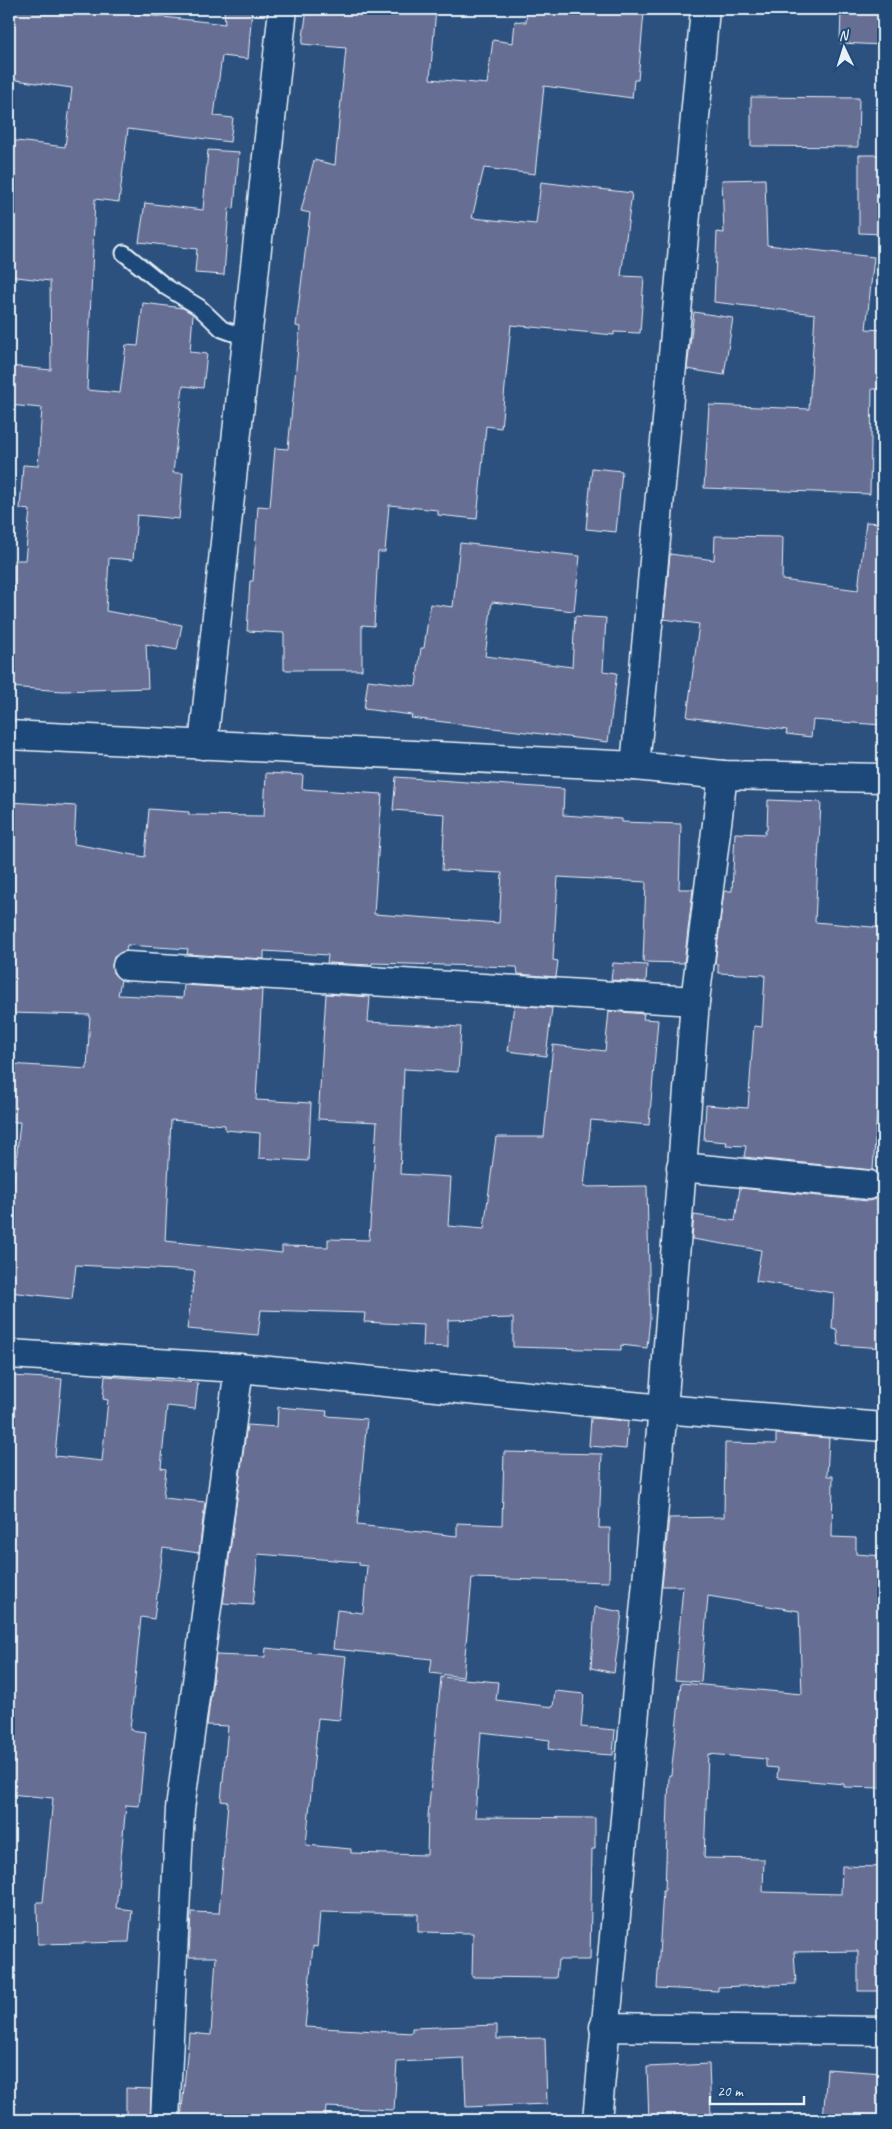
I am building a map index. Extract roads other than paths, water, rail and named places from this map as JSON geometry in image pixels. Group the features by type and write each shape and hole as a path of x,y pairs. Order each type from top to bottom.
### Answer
{"street":[{"path":"203,745 282,9"},
{"path":"635,766 705,9"},
{"path":"9,735 635,766 722,775 883,778"},
{"path":"597,2120 604,2027 664,1409 695,1001 722,775"},
{"path":"127,966 695,1001"},
{"path":"681,1167 869,1185"},
{"path":"9,1354 239,1368 883,1428"},
{"path":"165,2120 180,1810 239,1368"},
{"path":"604,2027 883,2031"}],"lane":[{"path":"124,254 166,287 199,307 222,329 247,338"}]}
